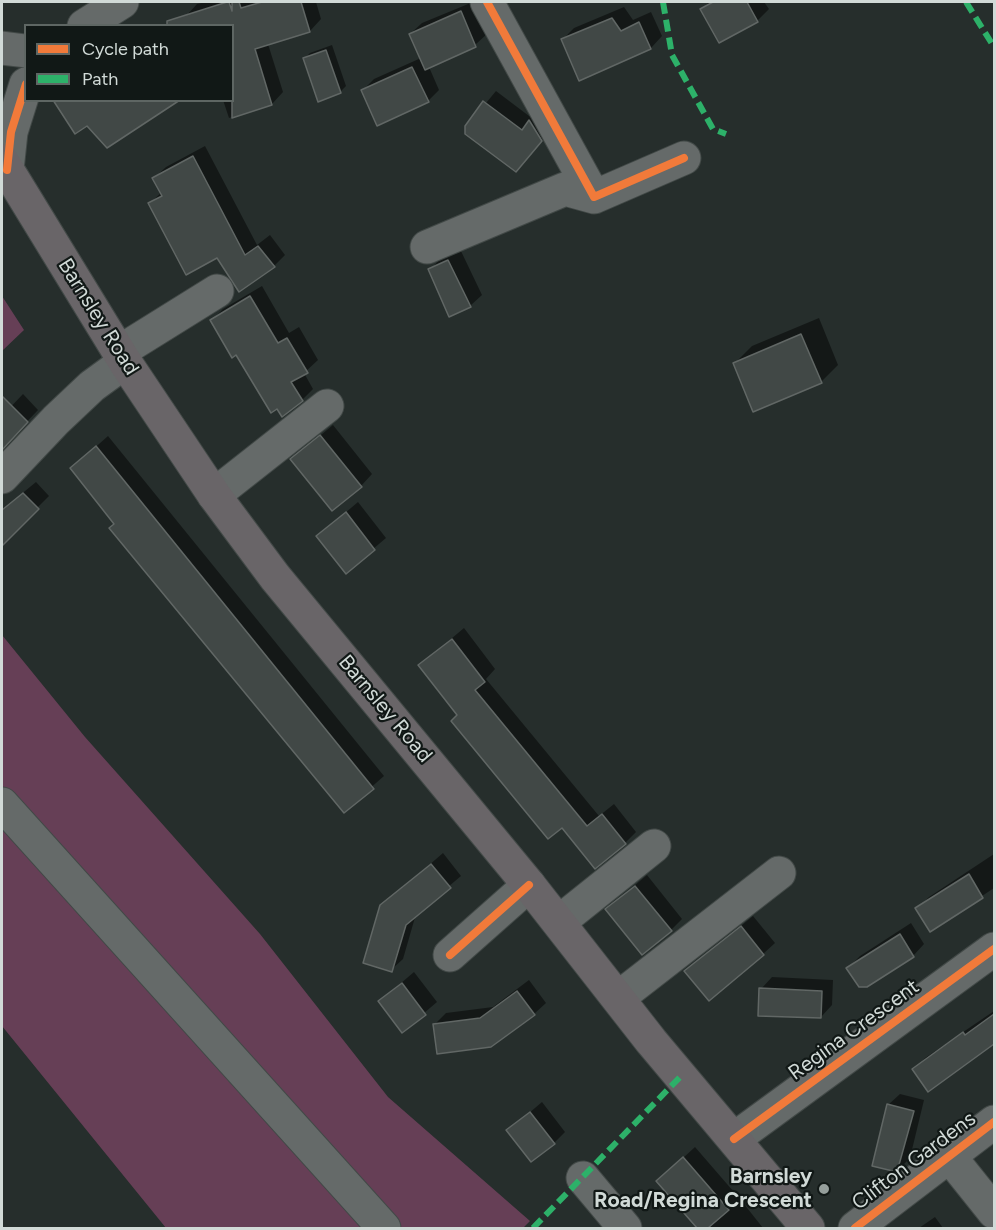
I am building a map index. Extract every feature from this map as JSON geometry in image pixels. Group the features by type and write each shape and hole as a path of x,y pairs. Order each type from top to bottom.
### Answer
{"highway":[{"name":"Barnsley Road","path":"4,166 122,357 214,495 275,577 808,1228"}],"street":[{"path":"87,24 122,2"},
{"path":"487,2 594,197"},
{"path":"2,48 24,51"},
{"path":"2,75 24,63"},
{"path":"4,166 11,132 24,90"},
{"path":"427,247 565,189 594,197 684,158"},
{"path":"2,477 56,420 122,357 217,291"},
{"path":"214,495 327,406"},
{"path":"2,804 384,1228"},
{"path":"559,922 654,846"},
{"path":"618,998 779,873"},
{"path":"450,955 529,885"},
{"name":"Regina Crescent","path":"734,1139 994,949"},
{"name":"Clifton Gardens","path":"855,1228 994,1122"},
{"path":"950,1157 994,1212"},
{"path":"583,1178 625,1228"}],"shaded area":[{"path":"2,296 24,330 2,351"},
{"path":"2,635 85,737 260,934 388,1097 530,1221 523,1228 166,1228 2,1026"}],"building":[{"path":"227,2 232,11 232,2 239,2 241,8 262,2 301,2 310,32 255,49 272,105 232,118 234,24 167,24 167,21"},
{"path":"713,2 747,2 758,22 719,43 700,9"},
{"path":"461,11 476,47 425,70 409,34"},
{"path":"612,18 621,31 639,22 651,49 579,81 561,39"},
{"path":"326,50 341,93 318,102 303,58"},
{"path":"412,67 429,102 377,126 361,90"},
{"path":"483,101 522,130 529,120 542,141 516,172 465,134 465,126"},
{"path":"54,102 177,102 107,148 87,126 75,134"},
{"path":"193,156 245,255 258,246 275,267 239,292 217,258 186,275 148,203 162,196 152,178"},
{"path":"448,260 471,307 449,317 428,269"},
{"path":"250,296 278,343 287,338 308,373 291,382 303,401 282,417 277,409 271,413 236,355 232,358 210,320"},
{"path":"801,334 822,383 753,412 733,363"},
{"path":"2,396 28,422 2,450"},
{"path":"320,435 362,487 332,511 290,459"},
{"path":"96,446 374,789 344,813 109,528 114,524 70,468"},
{"path":"23,493 39,509 2,546 2,510"},
{"path":"346,512 375,550 346,574 316,536"},
{"path":"452,639 485,682 475,690 587,826 602,814 626,844 595,869 562,828 548,839 451,721 457,715 418,665"},
{"path":"431,864 451,888 406,925 392,972 363,963 380,905"},
{"path":"969,874 983,898 930,932 915,908"},
{"path":"635,886 672,931 642,955 605,909"},
{"path":"741,926 764,955 709,1001 684,971"},
{"path":"900,934 914,957 867,987 859,987 846,968"},
{"path":"402,983 426,1015 402,1033 378,1001"},
{"path":"759,988 822,991 821,1018 758,1016"},
{"path":"517,991 535,1015 491,1047 437,1054 433,1024 480,1018"},
{"path":"994,1014 994,1044 928,1092 912,1069 963,1032 965,1035"},
{"path":"887,1104 914,1111 897,1172 872,1166"},
{"path":"530,1112 555,1144 531,1162 506,1130"},
{"path":"683,1157 729,1210 708,1228 697,1228 656,1181"}],"marked path":[{"path":"663,2 672,55 713,129 726,134"},
{"path":"966,2 994,47"},
{"path":"533,1228 681,1076"}],"cycle path":[{"path":"487,2 594,197 684,158"},
{"path":"7,170 11,132 24,90"},
{"path":"450,955 529,885"},
{"path":"734,1139 994,949"},
{"path":"855,1228 994,1122"}],"place":[{"name":"Barnsley Road/Regina Crescent","path":"824,1189"}]}
